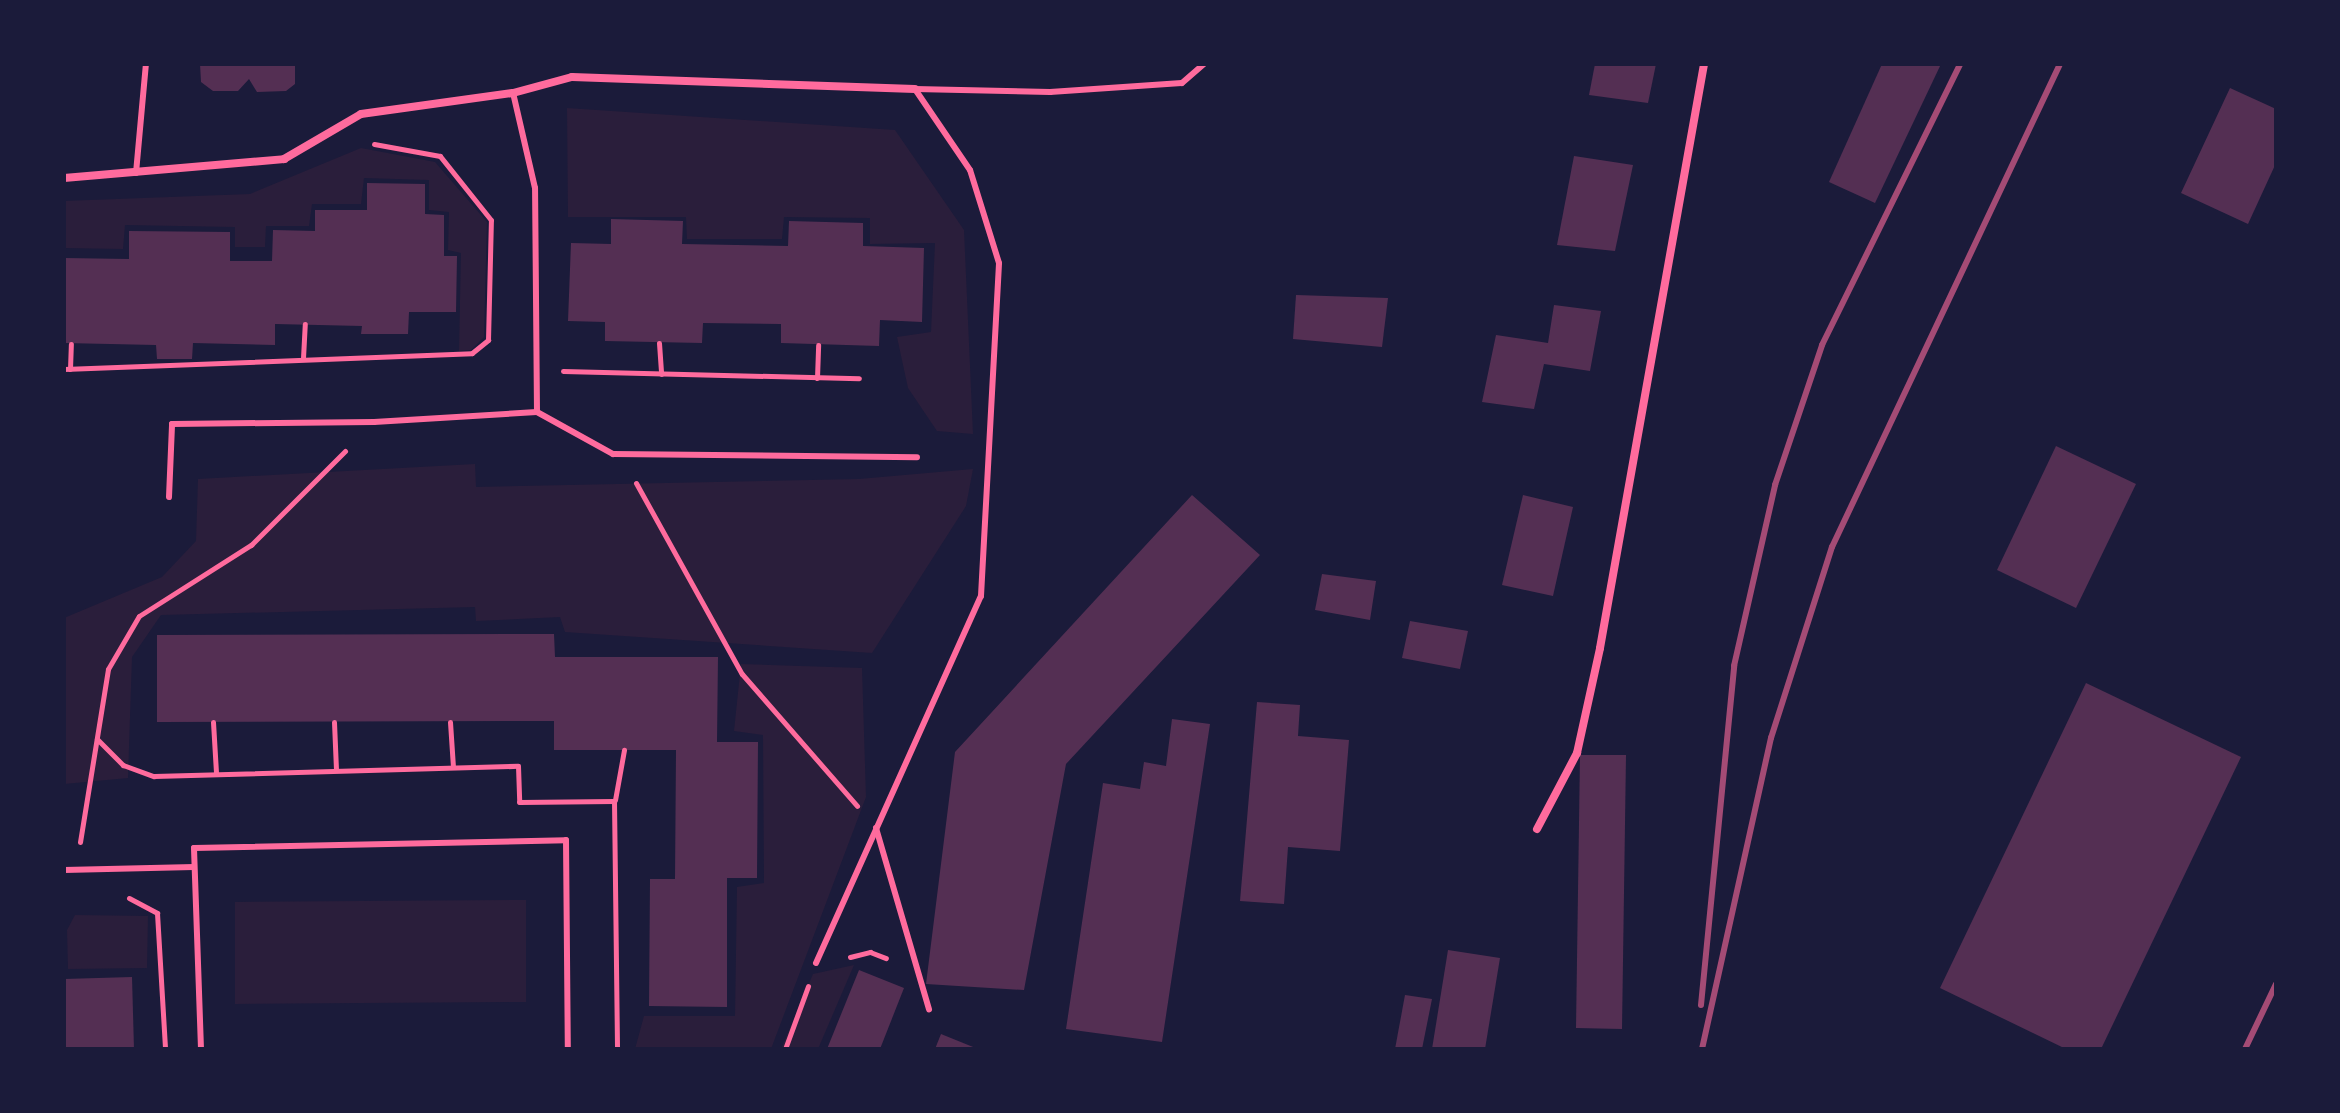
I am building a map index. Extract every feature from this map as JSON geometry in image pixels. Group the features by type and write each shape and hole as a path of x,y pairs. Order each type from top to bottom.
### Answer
{"street":[{"path":"1537,829 1577,753 1594,678 1704,64"},
{"path":"64,178 284,159 361,114 513,93 572,77 915,89"}],"lane":[{"path":"136,173 146,64"},
{"path":"915,89 1050,92 1182,83 1204,64"},
{"path":"816,965 981,596 999,263 970,170 915,89"},
{"path":"513,93 535,188 537,412"},
{"path":"169,497 172,424 374,422 537,412 620,454 917,457"},
{"path":"876,828 929,1009"},
{"path":"201,1049 194,848 566,840 568,1049"},
{"path":"64,870 194,867"}],"path":[{"path":"71,344 67,369 472,353 488,340 491,220 440,156 369,143"},
{"path":"303,358 305,324"},
{"path":"659,343 661,374"},
{"path":"817,378 818,345"},
{"path":"538,370 859,378"},
{"path":"75,870 108,669 139,616 251,545 374,422"},
{"path":"620,454 742,674 876,828"},
{"path":"213,722 216,773"},
{"path":"334,722 336,770"},
{"path":"450,722 453,767"},
{"path":"614,801 624,750"},
{"path":"111,898 127,897 157,913 165,1049"},
{"path":"785,1049 816,965 870,952 890,960"}],"shaded area":[{"path":"567,108 895,130 964,230 973,434 937,431 908,388 897,337 931,332 935,243 870,244 870,218 784,217 782,239 687,239 686,217 568,217"},
{"path":"361,148 435,162 487,222 484,337 471,350 459,351 461,253 448,250 449,212 429,210 429,180 364,178 361,204 312,204 309,226 266,226 265,247 235,247 235,227 125,225 123,249 64,248 64,201 250,194"},
{"path":"475,464 476,487 859,479 973,469 966,506 872,653 565,632 560,617 476,621 475,607 161,615 132,657 128,778 64,784 64,618 162,577 196,541 198,479"},
{"path":"741,664 862,668 866,797 771,1049 635,1049 644,1016 735,1016 737,887 764,883 763,735 734,731"},
{"path":"526,900 526,1002 235,1004 235,902"},
{"path":"75,915 148,916 147,968 68,969 67,930"},
{"path":"854,965 818,1049 781,1049 813,974"}],"building":[{"path":"200,64 295,64 295,84 286,91 257,92 249,79 238,91 213,91 201,82"},
{"path":"1595,64 1656,64 1648,103 1589,95"},
{"path":"1882,64 1941,64 1875,203 1829,182"},
{"path":"2230,88 2276,109 2276,163 2248,224 2181,193"},
{"path":"1574,156 1633,165 1615,251 1557,245"},
{"path":"367,183 425,184 425,214 444,215 444,256 457,256 456,312 409,312 408,334 361,334 362,326 275,324 275,345 193,343 192,359 157,359 156,345 64,343 64,258 129,259 129,231 230,232 230,261 272,261 273,230 315,231 315,210 367,210"},
{"path":"611,219 683,221 682,244 788,246 789,221 863,223 863,246 924,248 922,322 880,320 879,346 781,343 781,324 703,323 702,343 605,341 605,322 568,321 571,243 611,244"},
{"path":"1296,295 1388,298 1382,347 1293,339"},
{"path":"1554,305 1601,311 1590,371 1544,364 1534,409 1482,402 1496,335 1548,343"},
{"path":"2056,446 2136,484 2076,608 1997,570"},
{"path":"1192,495 1260,555 1066,764 1024,990 926,984 955,752"},
{"path":"1523,495 1573,507 1553,596 1502,585"},
{"path":"1322,574 1376,581 1370,620 1315,610"},
{"path":"1410,621 1468,631 1460,669 1402,658"},
{"path":"554,634 555,657 718,657 717,742 758,742 757,878 727,878 727,1007 649,1006 650,879 675,879 676,750 554,750 554,721 157,722 157,635"},
{"path":"2086,683 2241,757 2101,1049 2066,1049 1940,988"},
{"path":"1257,702 1300,705 1298,736 1349,740 1340,851 1288,847 1284,904 1240,901"},
{"path":"1172,719 1210,724 1162,1042 1066,1029 1103,783 1140,789 1144,762 1166,766"},
{"path":"1580,755 1626,755 1622,1029 1576,1028"},
{"path":"1448,950 1500,958 1485,1049 1432,1049"},
{"path":"859,970 904,988 880,1049 827,1049"},
{"path":"132,977 134,1049 64,1049 64,979"},
{"path":"1405,995 1432,999 1422,1049 1395,1049"},
{"path":"941,1034 978,1049 935,1049"}],"railway":[{"path":"1701,1005 1734,666 1775,485 1822,345 1960,64"},
{"path":"1702,1049 1771,738 1832,547 2060,64"},
{"path":"2245,1049 2276,984"}]}
